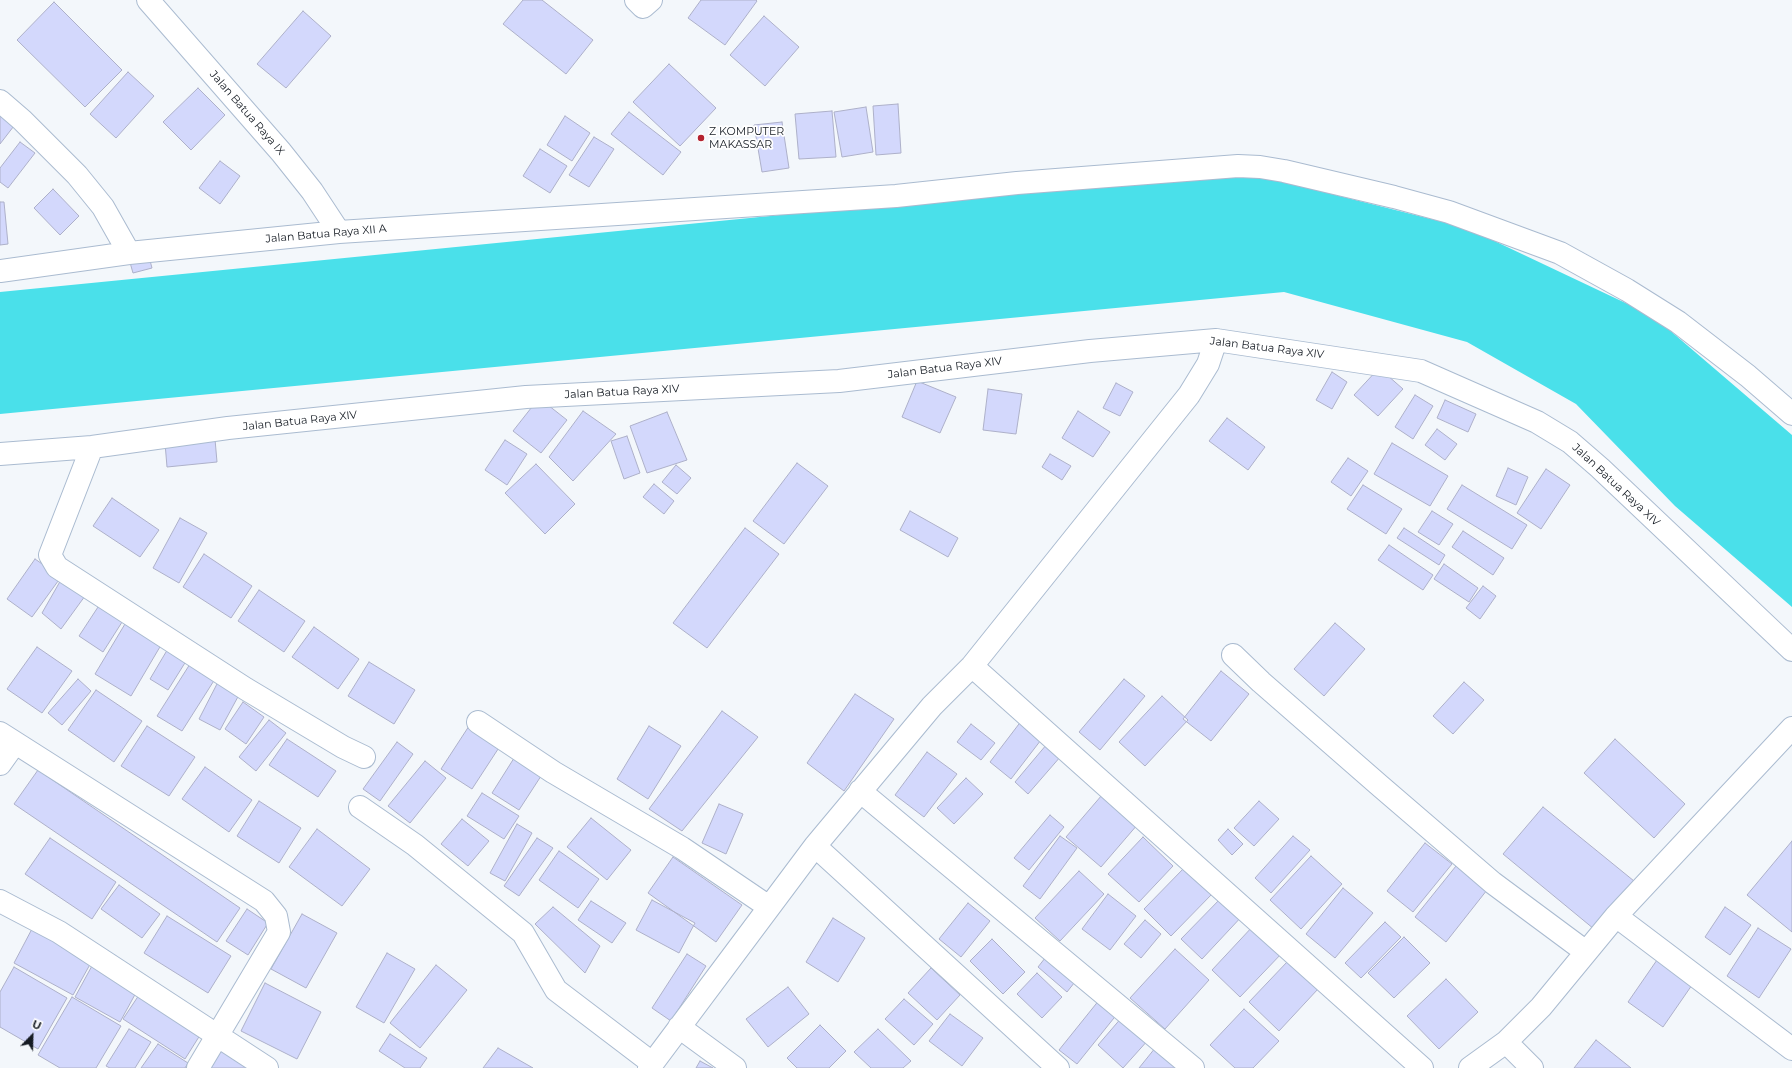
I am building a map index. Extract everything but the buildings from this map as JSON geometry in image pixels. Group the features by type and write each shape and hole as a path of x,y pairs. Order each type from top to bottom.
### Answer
{"street":[{"name":"Jalan Batua Raya IX","path":"148,0 281,152 312,190 339,232"},
{"path":"0,101 22,120 78,175 103,206 129,253"},
{"name":"Jalan Batua Raya XII A","path":"0,271 129,253 339,232 896,196 1024,182 1238,166 1284,171 1448,212 1560,253 1627,290 1678,322 1748,376 1792,414"},
{"path":"360,807 415,846 523,933 556,990 650,1066 815,846 932,706 972,666 1189,395 1208,364 1216,340"},
{"name":"Jalan Batua Raya XIV","path":"0,454 92,447 228,428 526,397 839,381 1090,351 1216,340 1421,371 1537,422 1570,442 1600,468 1792,650"},
{"path":"92,447 50,555 57,567 246,689 343,747 364,757"},
{"path":"1233,655 1261,682 1361,770 1493,883 1586,952"},
{"path":"972,666 1422,1068"},
{"path":"478,722 553,772 682,848 769,907"},
{"path":"1470,1068 1506,1042 1541,1007 1616,916 1792,728"},
{"path":"0,764 7,738 264,901 276,916 278,932 198,1068"},
{"path":"860,792 1193,1068"},
{"path":"815,846 1058,1068"},
{"path":"0,901 59,932 266,1068"},
{"path":"1616,916 1792,1049"},
{"path":"679,1027 735,1068"},
{"path":"1506,1042 1532,1068"}],"water":[{"path":"1236,170 1467,228 1653,316 1792,435 1792,607 1675,506 1576,404 1467,342 1284,292 0,414 0,292"}],"place":[{"name":"Z KOMPUTER MAKASSAR","path":"701,138"}]}
